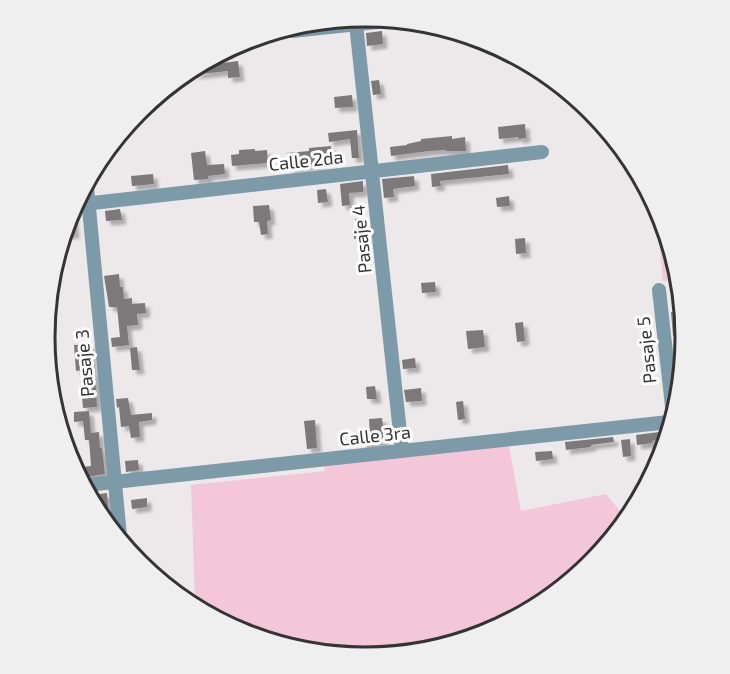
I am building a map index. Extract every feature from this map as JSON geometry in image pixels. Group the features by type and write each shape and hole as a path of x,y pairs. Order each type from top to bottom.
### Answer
{"street":[{"name":"Pasaje 4","path":"356,27 402,451"},
{"name":"Calle 2da","path":"85,204 542,152"},
{"name":"Pasaje 3","path":"83,210 119,526"},
{"name":"Pasaje 5","path":"659,290 670,389"},
{"name":"Calle 3ra","path":"93,484 663,423"}],"shaded area":[{"path":"659,237 670,280 663,281"},
{"path":"507,436 521,511 606,494 621,512 584,556 537,595 502,615 465,631 425,641 365,647 305,641 265,631 228,615 195,596 191,485 325,471 324,461"}],"building":[{"path":"382,31 383,44 367,46 366,33"},
{"path":"238,61 240,77 228,78 228,71 202,74 223,62"},
{"path":"379,80 381,94 373,95 371,81"},
{"path":"352,95 353,107 335,108 334,97"},
{"path":"525,124 526,138 499,139 498,127"},
{"path":"357,130 359,158 352,158 350,139 329,142 328,133"},
{"path":"452,136 452,139 465,137 466,151 429,151 391,156 390,147 407,145 421,141 421,139"},
{"path":"331,146 332,160 289,168 287,153"},
{"path":"255,149 255,151 267,150 268,163 232,166 231,155 239,154 239,150"},
{"path":"205,151 207,165 224,164 225,174 194,180 191,153"},
{"path":"508,165 509,174 440,181 441,186 432,187 431,174"},
{"path":"153,174 154,184 132,186 131,176"},
{"path":"414,176 415,186 393,189 394,197 384,198 382,179"},
{"path":"363,181 363,192 349,193 350,205 342,206 340,184"},
{"path":"326,189 328,202 318,203 317,190"},
{"path":"509,196 510,206 497,207 496,198"},
{"path":"269,205 271,220 267,221 268,234 261,235 259,222 254,222 253,206"},
{"path":"120,209 122,220 106,221 105,211"},
{"path":"364,218 366,237 354,239 355,219"},
{"path":"525,238 526,253 516,254 515,239"},
{"path":"119,274 124,299 132,298 132,304 145,303 146,313 137,314 138,325 127,326 129,345 112,347 111,338 120,337 117,307 109,307 104,276"},
{"path":"435,282 436,292 422,293 421,283"},
{"path":"671,312 674,312 674,317 675,336 673,336"},
{"path":"523,322 525,341 517,342 515,323"},
{"path":"483,330 485,347 468,349 466,331"},
{"path":"90,344 97,407 83,408 84,370 76,371 74,345"},
{"path":"137,347 140,370 132,370 130,348"},
{"path":"415,358 416,368 403,369 402,360"},
{"path":"375,386 377,399 367,399 366,387"},
{"path":"421,388 422,401 406,402 404,390"},
{"path":"128,398 131,415 152,413 152,420 139,422 140,437 131,438 129,426 121,427 116,399"},
{"path":"463,401 465,419 458,420 456,402"},
{"path":"89,411 91,433 99,432 105,474 89,477 87,474 84,467 91,466 89,440 85,440 83,421 74,422 74,412"},
{"path":"382,418 385,442 362,444 361,436 370,435 369,419"},
{"path":"315,420 317,448 307,449 304,421"},
{"path":"660,432 658,440 652,441 653,443 637,445 636,435"},
{"path":"613,437 614,442 566,450 565,442"},
{"path":"630,439 631,456 623,457 621,440"},
{"path":"552,451 553,459 536,461 535,452"},
{"path":"138,460 139,470 126,472 125,461"},
{"path":"107,493 108,511 107,509 98,494"},
{"path":"147,498 147,507 132,509 131,500"}]}
